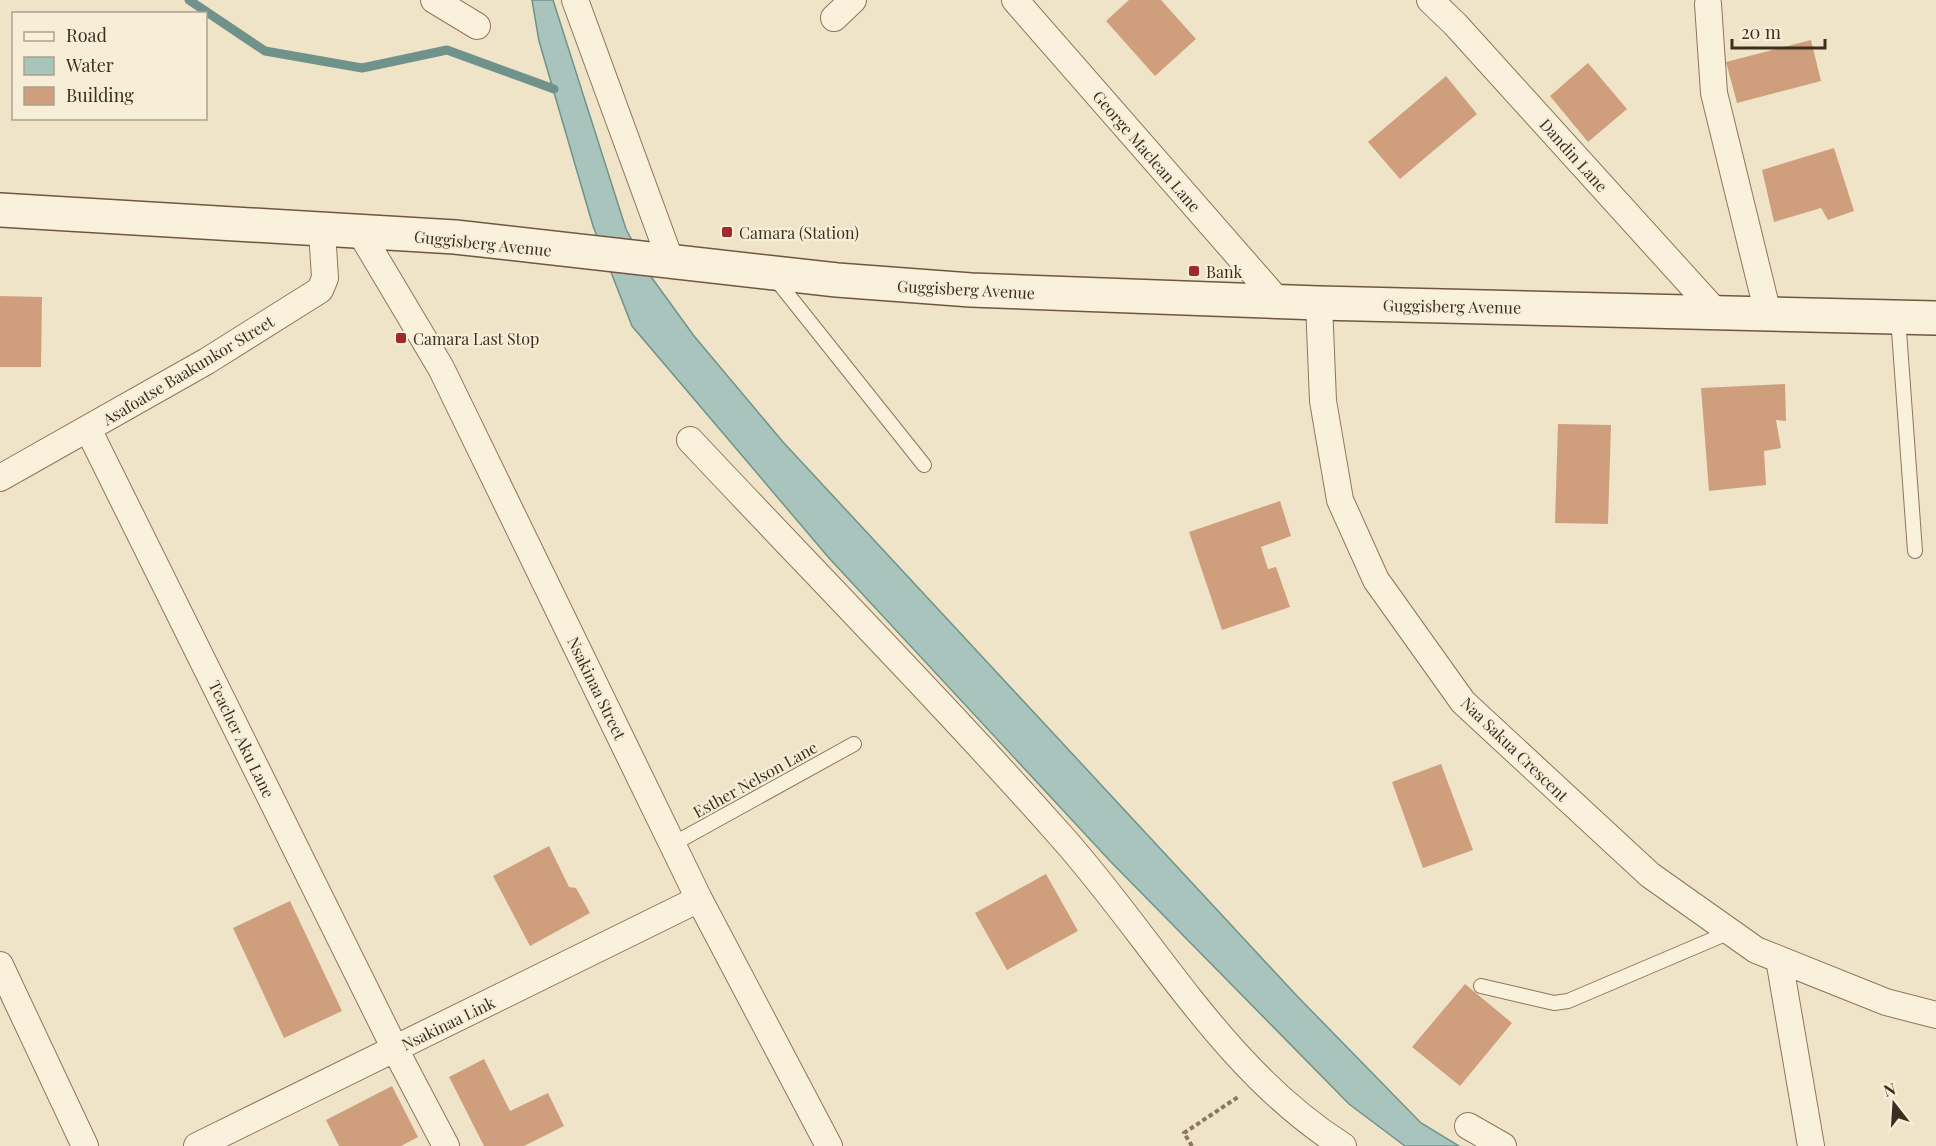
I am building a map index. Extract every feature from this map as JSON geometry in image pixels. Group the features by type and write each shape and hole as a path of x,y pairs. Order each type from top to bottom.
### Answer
{"main road":[{"name":"Guggisberg Avenue","path":"0,210 455,237 552,250 771,273 972,290 1279,302 1936,318"}],"street":[{"path":"434,0 477,26"},
{"path":"575,0 658,260"},
{"path":"834,18 854,0"},
{"name":"George Maclean Lane","path":"1015,0 1279,302"},
{"name":"Dandin Lane","path":"1430,0 1455,24 1716,312"},
{"path":"1708,4 1714,93 1768,314"},
{"name":"Asafoatse Baakunkor Street","path":"0,478 207,361 320,290 325,278 322,230"},
{"name":"Nsakinaa Street","path":"360,232 441,368 699,898 829,1146"},
{"name":"Naa Sakua Crescent","path":"1320,303 1323,401 1340,500 1376,580 1463,702 1650,874 1756,950 1886,1002 1936,1015"},
{"name":"Teacher Aku Lane","path":"88,429 395,1049 446,1146"},
{"path":"690,440 1063,837 1227,1046 1314,1127 1343,1146"},
{"name":"Nsakinaa Link","path":"197,1146 699,898"},
{"path":"1779,959 1811,1146"},
{"path":"0,965 85,1146"},
{"path":"1468,1126 1503,1146"}],"lane":[{"path":"771,273 924,465"},
{"path":"1898,317 1915,551"},
{"name":"Esther Nelson Lane","path":"673,844 854,744"},
{"path":"1481,986 1554,1003 1568,1001 1730,932"}],"path":[{"path":"1191,1146 1184,1133 1264,1080"}],"water":[{"path":"532,0 553,0 626,229 652,278 694,336 783,442 1297,996 1421,1123 1459,1146 1405,1146 1349,1104 1111,862 829,558 632,326 593,226 539,41"}],"building":[{"path":"1129,0 1161,0 1196,39 1155,76 1106,21"},
{"path":"1811,40 1821,81 1737,103 1726,62"},
{"path":"1588,63 1627,109 1588,142 1550,96"},
{"path":"1446,76 1477,114 1400,179 1368,142"},
{"path":"1834,148 1854,211 1828,220 1821,208 1774,222 1762,170"},
{"path":"0,296 42,297 41,367 0,367"},
{"path":"1785,384 1786,421 1776,420 1781,448 1764,451 1766,485 1709,491 1701,388"},
{"path":"1558,424 1611,425 1608,524 1555,523"},
{"path":"1280,501 1291,536 1261,547 1268,569 1276,567 1290,607 1222,630 1189,532"},
{"path":"1441,764 1473,850 1423,868 1392,782"},
{"path":"549,846 569,887 576,888 590,913 530,946 493,876"},
{"path":"1046,874 1078,931 1007,970 975,913"},
{"path":"290,901 342,1011 284,1038 233,928"},
{"path":"1465,984 1512,1023 1460,1086 1412,1047"},
{"path":"484,1059 510,1111 548,1093 564,1126 524,1146 484,1146 449,1077"},
{"path":"392,1086 418,1137 401,1146 339,1146 326,1120"}],"waterway":[{"path":"189,0 207,12"},
{"path":"207,12 265,51 362,68 447,50 554,89"}],"place":[{"name":"Camara (Station)","path":"727,232"},
{"name":"Bank","path":"1194,271"},
{"name":"Camara Last Stop","path":"401,338"}]}
